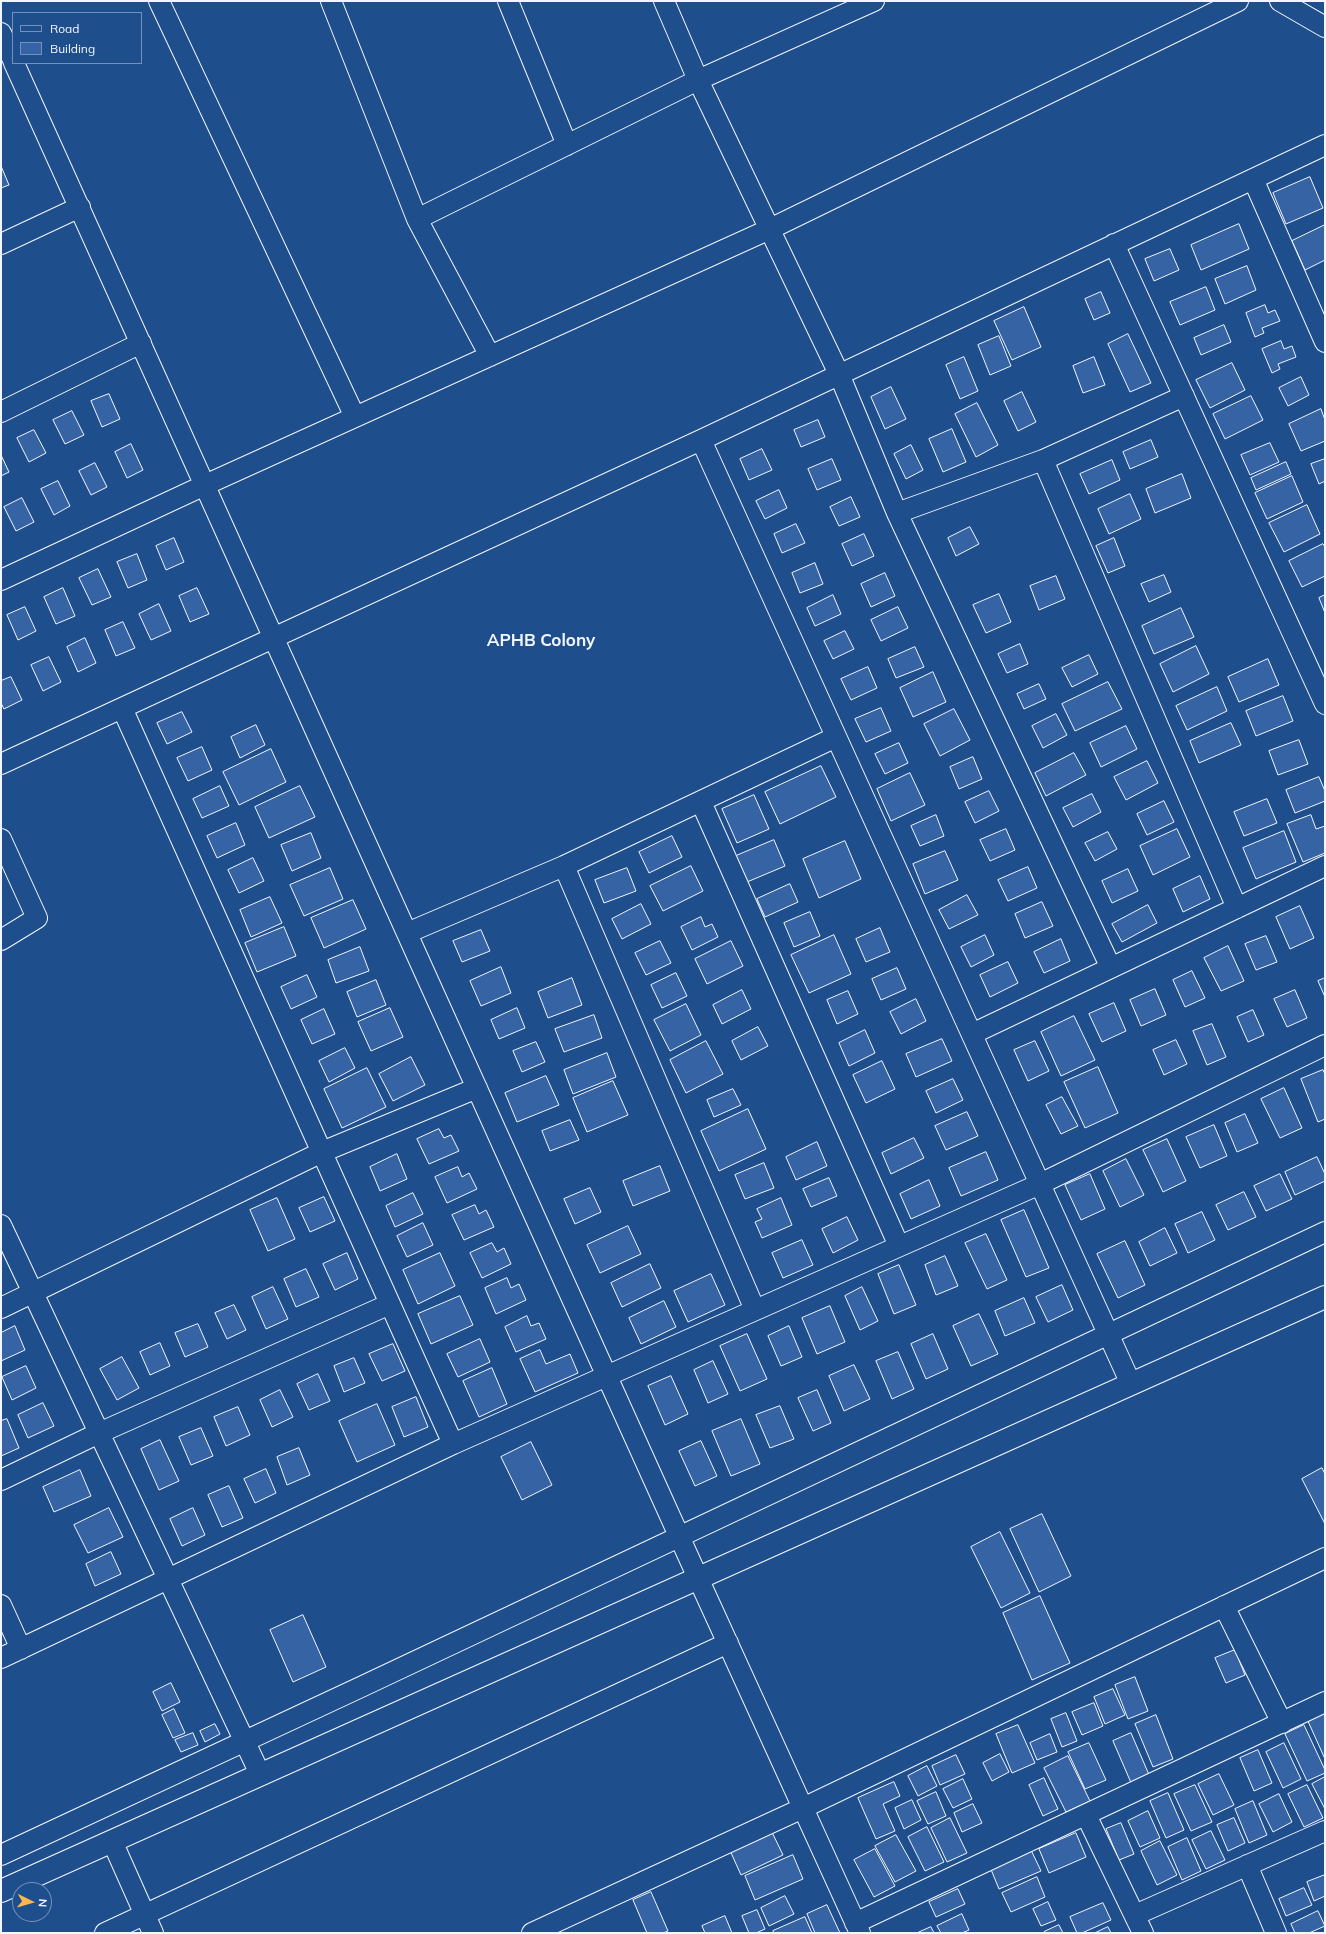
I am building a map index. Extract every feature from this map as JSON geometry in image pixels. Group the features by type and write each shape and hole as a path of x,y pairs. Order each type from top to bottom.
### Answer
{"street":[{"path":"159,1 355,417"},
{"path":"331,1 417,219 490,356"},
{"path":"664,1 698,80 839,374 897,513 1111,968"},
{"path":"417,219 698,80 874,1"},
{"path":"1,580 205,485 770,229 1238,1"},
{"path":"1280,1 1325,26"},
{"path":"510,2 567,145"},
{"path":"1,33 10,60 80,207 698,1578 858,1928 1086,1815 1325,1702"},
{"path":"1,764 701,440 1325,145"},
{"path":"1253,179 1325,342"},
{"path":"1,244 80,207"},
{"path":"1114,244 1323,696"},
{"path":"1,412 141,343"},
{"path":"897,513 1043,460 1184,396"},
{"path":"701,440 1131,1384"},
{"path":"1043,460 1237,908"},
{"path":"122,708 453,1444"},
{"path":"407,933 564,866 836,737"},
{"path":"701,802 899,1246"},
{"path":"1,940 37,918 2,842"},
{"path":"564,866 755,1310"},
{"path":"972,1034 1325,866"},
{"path":"1,1658 453,1444 1040,1184 1325,1045"},
{"path":"1,1308 322,1152 477,1088"},
{"path":"1,1225 260,1774"},
{"path":"1,1856 680,1537 1107,1332 1325,1232"},
{"path":"1,1891 1325,1297"},
{"path":"1,1480 99,1433 390,1304"},
{"path":"532,1933 803,1808 1325,1558"},
{"path":"1,1605 20,1649"},
{"path":"1224,1606 1282,1723"},
{"path":"105,1933 728,1644"},
{"path":"1086,1815 1139,1924 1247,1866 1325,1830"},
{"path":"112,1841 153,1933"},
{"path":"1247,1866 1276,1933"}],"building":[{"path":"1,166 9,185 1,188"},
{"path":"1310,177 1323,208 1286,224 1273,193"},
{"path":"1239,224 1249,249 1201,270 1191,245"},
{"path":"1325,225 1325,260 1305,270 1292,241"},
{"path":"1170,249 1179,270 1154,281 1145,259"},
{"path":"1247,266 1256,290 1225,304 1215,279"},
{"path":"1206,287 1215,310 1180,325 1170,302"},
{"path":"1101,292 1110,313 1094,320 1085,299"},
{"path":"1265,305 1268,313 1275,310 1280,321 1262,328 1264,333 1255,337 1246,313"},
{"path":"1024,307 1041,347 1012,360 994,321"},
{"path":"1224,325 1231,342 1201,355 1194,338"},
{"path":"1128,334 1151,383 1130,392 1108,344"},
{"path":"999,336 1011,366 990,375 978,345"},
{"path":"1281,341 1284,349 1292,346 1296,357 1278,364 1280,369 1272,373 1262,349"},
{"path":"964,357 978,391 960,399 946,365"},
{"path":"1094,357 1105,385 1083,393 1073,366"},
{"path":"1232,363 1245,390 1210,408 1196,380"},
{"path":"1301,377 1309,395 1288,406 1279,388"},
{"path":"891,387 906,419 885,429 871,397"},
{"path":"1022,392 1036,422 1018,431 1004,401"},
{"path":"109,394 120,419 102,427 91,401"},
{"path":"1251,396 1263,420 1225,439 1213,414"},
{"path":"977,403 998,445 976,457 955,414"},
{"path":"1321,409 1325,420 1325,441 1301,451 1289,424"},
{"path":"72,411 84,435 65,444 53,420"},
{"path":"818,420 825,437 801,447 794,430"},
{"path":"952,429 966,462 943,472 929,439"},
{"path":"34,430 46,453 29,462 17,438"},
{"path":"1151,440 1158,457 1130,469 1123,452"},
{"path":"1270,443 1279,462 1250,475 1241,455"},
{"path":"131,444 143,470 127,478 115,452"},
{"path":"911,445 923,470 906,479 894,454"},
{"path":"762,449 772,470 749,480 740,459"},
{"path":"1,455 9,472 1,476"},
{"path":"832,459 841,480 817,490 808,469"},
{"path":"1325,459 1325,481 1319,484 1311,464"},
{"path":"1112,460 1120,480 1089,494 1080,474"},
{"path":"1286,462 1291,474 1256,490 1251,478"},
{"path":"95,463 107,487 91,495 79,471"},
{"path":"1182,474 1191,498 1155,513 1146,489"},
{"path":"1292,476 1303,502 1267,519 1255,493"},
{"path":"58,481 70,506 54,515 41,489"},
{"path":"779,490 787,508 765,519 756,501"},
{"path":"1130,494 1141,519 1109,534 1098,509"},
{"path":"851,497 860,517 839,526 830,507"},
{"path":"22,498 34,522 16,531 4,507"},
{"path":"1307,505 1320,534 1284,552 1269,523"},
{"path":"796,524 805,543 782,553 774,534"},
{"path":"970,527 979,544 956,556 948,538"},
{"path":"864,534 874,556 852,566 842,544"},
{"path":"174,538 184,562 166,570 156,546"},
{"path":"1114,538 1125,566 1108,573 1096,546"},
{"path":"1323,544 1325,547 1325,576 1302,587 1289,561"},
{"path":"137,554 147,580 128,588 117,562"},
{"path":"815,563 823,584 800,593 792,573"},
{"path":"98,569 111,597 92,605 79,578"},
{"path":"885,573 895,596 871,607 861,584"},
{"path":"1164,575 1171,592 1149,602 1141,584"},
{"path":"1056,576 1065,599 1039,610 1030,586"},
{"path":"63,588 75,616 56,624 44,597"},
{"path":"197,588 209,614 190,622 179,596"},
{"path":"999,594 1011,622 986,633 973,605"},
{"path":"833,595 841,614 815,626 807,608"},
{"path":"1325,595 1325,613 1319,598"},
{"path":"159,604 171,631 151,640 139,614"},
{"path":"25,607 36,631 18,640 7,615"},
{"path":"898,607 908,628 881,641 871,620"},
{"path":"1181,608 1194,637 1154,654 1142,626"},
{"path":"123,622 135,648 116,656 105,630"},
{"path":"845,631 854,649 833,659 824,641"},
{"path":"85,638 96,663 78,672 67,647"},
{"path":"1020,644 1028,664 1007,673 998,654"},
{"path":"1196,646 1209,674 1173,692 1160,664"},
{"path":"915,647 924,667 896,678 888,659"},
{"path":"1089,655 1098,674 1072,687 1062,668"},
{"path":"49,657 61,682 43,691 31,665"},
{"path":"1268,659 1279,685 1239,702 1228,677"},
{"path":"868,667 877,688 851,700 841,679"},
{"path":"933,672 946,702 913,717 900,688"},
{"path":"11,677 22,700 4,709 1,703 1,681"},
{"path":"1108,682 1122,709 1075,731 1062,704"},
{"path":"1039,684 1046,699 1024,709 1017,694"},
{"path":"1217,687 1227,711 1187,730 1176,706"},
{"path":"1283,696 1293,721 1256,736 1246,711"},
{"path":"881,708 891,731 866,742 855,719"},
{"path":"954,709 970,740 940,756 924,724"},
{"path":"182,712 192,732 167,744 157,723"},
{"path":"1056,714 1067,735 1043,748 1032,726"},
{"path":"1231,723 1241,745 1199,763 1190,741"},
{"path":"256,725 265,745 240,758 231,737"},
{"path":"1126,726 1137,749 1101,767 1090,743"},
{"path":"1299,740 1308,764 1278,775 1269,751"},
{"path":"899,743 908,763 885,774 875,754"},
{"path":"202,747 212,770 188,781 177,758"},
{"path":"271,749 286,782 239,805 223,772"},
{"path":"1074,753 1086,775 1046,796 1035,773"},
{"path":"973,757 982,779 959,789 950,767"},
{"path":"1147,761 1158,783 1126,800 1114,777"},
{"path":"821,766 836,797 780,824 765,792"},
{"path":"910,773 925,805 891,821 877,789"},
{"path":"1319,777 1325,791 1325,801 1295,813 1286,790"},
{"path":"220,786 229,806 202,818 193,799"},
{"path":"300,786 315,817 269,838 255,807"},
{"path":"989,791 999,811 975,823 965,802"},
{"path":"1092,794 1101,812 1073,827 1063,808"},
{"path":"754,795 769,829 737,843 722,809"},
{"path":"1267,799 1277,823 1244,836 1234,812"},
{"path":"1164,801 1174,822 1147,835 1137,814"},
{"path":"936,815 944,836 920,846 911,826"},
{"path":"1311,815 1316,829 1325,826 1325,853 1303,862 1287,824"},
{"path":"236,823 245,845 217,858 207,836"},
{"path":"1006,829 1015,850 990,861 980,840"},
{"path":"1177,829 1190,857 1153,875 1140,846"},
{"path":"1284,831 1296,862 1256,879 1243,848"},
{"path":"1108,832 1117,849 1095,861 1085,843"},
{"path":"311,833 321,858 292,871 281,845"},
{"path":"672,836 682,857 649,873 639,852"},
{"path":"774,840 785,866 747,882 736,856"},
{"path":"845,841 861,879 819,898 803,859"},
{"path":"945,851 958,880 925,894 913,864"},
{"path":"253,858 264,881 239,893 228,870"},
{"path":"691,866 703,891 663,911 650,886"},
{"path":"1028,867 1037,888 1008,901 998,880"},
{"path":"330,868 343,899 304,916 290,885"},
{"path":"627,868 636,891 604,903 595,880"},
{"path":"1128,869 1138,891 1112,903 1102,881"},
{"path":"1200,876 1210,899 1183,912 1173,889"},
{"path":"790,884 798,902 765,917 757,899"},
{"path":"967,895 978,915 949,929 939,910"},
{"path":"270,897 282,923 251,937 240,910"},
{"path":"353,900 366,929 324,948 311,918"},
{"path":"1042,902 1053,926 1025,938 1015,914"},
{"path":"641,904 651,924 622,939 612,919"},
{"path":"1148,905 1157,923 1122,942 1112,924"},
{"path":"1300,906 1314,938 1290,949 1276,917"},
{"path":"810,912 820,936 794,947 784,923"},
{"path":"701,917 705,927 712,924 718,937 692,950 681,927"},
{"path":"284,927 296,956 257,972 245,943"},
{"path":"880,928 890,952 866,962 856,939"},
{"path":"481,930 490,951 462,962 453,941"},
{"path":"834,935 851,974 809,993 791,955"},
{"path":"985,935 994,955 971,967 961,947"},
{"path":"1266,936 1277,962 1256,970 1245,944"},
{"path":"1061,939 1070,961 1044,973 1034,952"},
{"path":"660,941 671,963 646,975 635,953"},
{"path":"731,941 743,966 707,984 695,959"},
{"path":"1228,946 1244,981 1221,991 1204,958"},
{"path":"360,947 369,971 336,983 328,960"},
{"path":"1008,962 1018,983 990,997 980,975"},
{"path":"501,967 511,993 481,1006 470,981"},
{"path":"897,968 906,989 881,1000 872,979"},
{"path":"1192,971 1205,998 1185,1007 1173,980"},
{"path":"676,973 687,996 662,1008 651,985"},
{"path":"307,975 317,997 291,1009 281,987"},
{"path":"572,978 582,1005 548,1018 538,992"},
{"path":"1325,978 1325,997 1318,981"},
{"path":"376,980 386,1005 357,1017 347,992"},
{"path":"1155,989 1166,1015 1141,1026 1130,1000"},
{"path":"742,990 751,1009 722,1024 713,1005"},
{"path":"1295,990 1307,1018 1287,1027 1274,999"},
{"path":"848,991 858,1014 837,1024 827,1000"},
{"path":"916,999 926,1021 901,1034 890,1012"},
{"path":"1114,1003 1126,1031 1102,1042 1089,1014"},
{"path":"686,1004 701,1035 670,1051 654,1020"},
{"path":"390,1008 403,1037 371,1051 358,1022"},
{"path":"517,1008 525,1028 499,1039 491,1020"},
{"path":"324,1009 335,1034 312,1044 301,1020"},
{"path":"1253,1010 1264,1035 1248,1042 1237,1017"},
{"path":"594,1015 602,1038 564,1052 555,1029"},
{"path":"1074,1016 1095,1060 1061,1076 1041,1032"},
{"path":"1212,1024 1226,1057 1207,1065 1193,1031"},
{"path":"758,1027 768,1046 741,1060 732,1041"},
{"path":"865,1030 875,1053 849,1066 839,1043"},
{"path":"942,1039 952,1061 916,1077 906,1054"},
{"path":"1176,1040 1187,1064 1164,1075 1153,1050"},
{"path":"706,1041 723,1074 686,1093 670,1060"},
{"path":"1035,1041 1049,1071 1028,1081 1014,1050"},
{"path":"536,1042 545,1062 522,1072 513,1051"},
{"path":"345,1048 355,1068 329,1082 319,1061"},
{"path":"607,1053 616,1077 573,1094 564,1070"},
{"path":"411,1057 425,1085 393,1101 379,1074"},
{"path":"882,1061 895,1089 866,1103 853,1075"},
{"path":"1098,1067 1118,1113 1085,1128 1064,1082"},
{"path":"367,1068 386,1107 342,1128 324,1089"},
{"path":"1323,1070 1325,1074 1325,1119 1318,1122 1301,1079"},
{"path":"546,1076 559,1105 517,1122 505,1093"},
{"path":"953,1079 963,1100 936,1113 926,1091"},
{"path":"613,1081 628,1115 587,1132 573,1098"},
{"path":"1284,1088 1302,1128 1280,1138 1261,1099"},
{"path":"733,1089 741,1105 714,1117 707,1100"},
{"path":"1062,1097 1078,1126 1061,1134 1046,1105"},
{"path":"748,1109 766,1149 719,1171 701,1131"},
{"path":"967,1112 978,1136 946,1150 935,1126"},
{"path":"1245,1114 1258,1143 1237,1152 1225,1123"},
{"path":"570,1120 579,1140 550,1151 542,1131"},
{"path":"1214,1125 1227,1156 1200,1168 1186,1137"},
{"path":"439,1129 444,1138 451,1135 459,1151 429,1164 417,1139"},
{"path":"914,1138 924,1158 891,1174 882,1153"},
{"path":"1167,1139 1186,1181 1163,1192 1143,1150"},
{"path":"817,1142 827,1166 796,1180 786,1157"},
{"path":"986,1152 998,1180 961,1196 949,1168"},
{"path":"397,1154 407,1179 380,1191 370,1167"},
{"path":"1317,1157 1325,1174 1325,1181 1295,1195 1285,1172"},
{"path":"1126,1159 1144,1195 1120,1207 1103,1171"},
{"path":"764,1163 774,1188 745,1199 735,1175"},
{"path":"660,1166 670,1191 633,1206 623,1181"},
{"path":"458,1167 462,1177 469,1173 477,1189 447,1203 435,1177"},
{"path":"1090,1174 1105,1209 1081,1220 1065,1185"},
{"path":"1280,1174 1292,1199 1266,1211 1254,1186"},
{"path":"829,1178 837,1196 811,1207 803,1189"},
{"path":"929,1180 940,1206 911,1219 900,1194"},
{"path":"590,1188 601,1212 575,1224 564,1199"},
{"path":"1244,1192 1256,1217 1228,1230 1216,1205"},
{"path":"413,1193 423,1214 395,1227 386,1206"},
{"path":"324,1197 335,1221 310,1232 299,1208"},
{"path":"277,1198 295,1239 268,1251 250,1210"},
{"path":"781,1198 792,1225 762,1238 755,1222 762,1219 757,1209"},
{"path":"475,1205 479,1214 486,1210 494,1227 464,1240 452,1215"},
{"path":"1024,1210 1049,1268 1026,1277 1001,1220"},
{"path":"1202,1212 1215,1240 1188,1253 1175,1224"},
{"path":"847,1217 858,1240 833,1253 822,1229"},
{"path":"423,1223 433,1245 407,1257 397,1236"},
{"path":"628,1226 641,1254 600,1273 587,1245"},
{"path":"1165,1228 1177,1253 1150,1266 1139,1242"},
{"path":"986,1234 1007,1280 987,1289 965,1243"},
{"path":"802,1240 813,1265 783,1278 772,1253"},
{"path":"1125,1241 1145,1285 1118,1298 1097,1254"},
{"path":"492,1243 497,1252 504,1248 511,1264 482,1278 470,1253"},
{"path":"347,1253 358,1279 335,1290 323,1264"},
{"path":"440,1253 455,1286 418,1304 403,1270"},
{"path":"945,1256 958,1286 936,1295 925,1265"},
{"path":"650,1264 661,1288 622,1307 611,1283"},
{"path":"899,1265 916,1305 894,1314 878,1274"},
{"path":"306,1269 319,1297 296,1307 284,1279"},
{"path":"711,1274 725,1305 688,1322 674,1291"},
{"path":"507,1278 511,1288 519,1284 526,1300 496,1314 485,1288"},
{"path":"1062,1285 1073,1310 1048,1322 1036,1297"},
{"path":"273,1287 288,1319 266,1329 252,1297"},
{"path":"862,1287 878,1321 860,1330 845,1296"},
{"path":"460,1296 473,1325 431,1344 418,1314"},
{"path":"1024,1298 1035,1323 1005,1336 995,1311"},
{"path":"664,1301 676,1327 641,1344 629,1318"},
{"path":"234,1305 246,1330 227,1339 215,1313"},
{"path":"830,1306 845,1342 817,1354 802,1318"},
{"path":"979,1314 998,1354 971,1366 953,1326"},
{"path":"527,1316 531,1326 539,1323 546,1339 516,1352 505,1327"},
{"path":"198,1324 208,1347 185,1357 175,1333"},
{"path":"15,1326 25,1350 1,1361 1,1333"},
{"path":"789,1326 802,1357 781,1366 768,1336"},
{"path":"747,1334 767,1379 740,1391 720,1346"},
{"path":"933,1334 948,1369 926,1379 911,1344"},
{"path":"480,1339 490,1362 458,1377 447,1354"},
{"path":"160,1343 170,1366 150,1375 140,1352"},
{"path":"393,1344 405,1371 382,1381 369,1354"},
{"path":"540,1350 546,1364 570,1354 578,1373 535,1392 520,1359"},
{"path":"898,1352 914,1389 892,1399 876,1361"},
{"path":"122,1357 139,1388 117,1400 100,1369"},
{"path":"354,1358 365,1383 344,1392 334,1366"},
{"path":"713,1361 728,1394 708,1403 694,1370"},
{"path":"854,1365 870,1399 844,1411 829,1376"},
{"path":"26,1366 36,1388 12,1400 2,1377"},
{"path":"492,1368 507,1404 479,1417 463,1381"},
{"path":"318,1374 330,1401 309,1410 297,1384"},
{"path":"671,1376 688,1414 665,1425 648,1386"},
{"path":"280,1390 293,1417 272,1427 260,1400"},
{"path":"817,1390 831,1423 813,1431 798,1398"},
{"path":"416,1397 428,1427 404,1437 392,1407"},
{"path":"43,1403 54,1426 28,1438 18,1415"},
{"path":"377,1404 395,1445 357,1462 339,1421"},
{"path":"780,1406 794,1439 770,1448 756,1415"},
{"path":"238,1407 250,1435 226,1446 214,1417"},
{"path":"7,1419 19,1448 1,1456 1,1421"},
{"path":"741,1419 760,1464 731,1476 712,1431"},
{"path":"201,1428 213,1456 191,1465 179,1437"},
{"path":"160,1440 179,1481 159,1490 141,1449"},
{"path":"701,1441 717,1476 695,1486 679,1451"},
{"path":"531,1442 552,1485 522,1500 501,1457"},
{"path":"299,1448 310,1475 287,1485 277,1457"},
{"path":"1322,1468 1325,1474 1325,1524 1302,1479"},
{"path":"266,1469 276,1493 255,1503 244,1479"},
{"path":"80,1470 91,1496 54,1512 43,1487"},
{"path":"229,1486 243,1518 222,1527 208,1495"},
{"path":"109,1508 123,1537 88,1553 74,1525"},
{"path":"193,1508 205,1535 182,1546 170,1519"},
{"path":"1042,1514 1071,1576 1039,1592 1010,1529"},
{"path":"1000,1532 1030,1593 1001,1608 971,1547"},
{"path":"111,1552 121,1574 95,1586 86,1564"},
{"path":"1040,1596 1070,1663 1032,1680 1003,1613"},
{"path":"303,1615 326,1667 293,1682 270,1630"},
{"path":"1235,1650 1245,1675 1226,1683 1215,1658"},
{"path":"1135,1677 1148,1711 1128,1719 1115,1685"},
{"path":"171,1683 180,1702 162,1711 153,1692"},
{"path":"1113,1689 1125,1715 1105,1724 1094,1697"},
{"path":"1094,1703 1103,1726 1082,1735 1072,1712"},
{"path":"174,1709 185,1733 173,1738 162,1715"},
{"path":"1325,1711 1325,1759 1307,1719"},
{"path":"1066,1713 1077,1741 1062,1747 1051,1719"},
{"path":"1156,1715 1173,1759 1153,1767 1135,1724"},
{"path":"215,1724 220,1734 205,1742 200,1731"},
{"path":"1018,1725 1035,1763 1012,1773 996,1734"},
{"path":"1304,1725 1325,1770 1325,1773 1307,1781 1285,1734"},
{"path":"193,1733 198,1745 181,1752 175,1740"},
{"path":"1131,1733 1150,1777 1132,1785 1113,1741"},
{"path":"1050,1734 1057,1752 1037,1760 1030,1743"},
{"path":"1089,1743 1106,1780 1085,1789 1068,1752"},
{"path":"1284,1743 1301,1779 1283,1788 1266,1752"},
{"path":"1258,1750 1272,1783 1254,1791 1240,1758"},
{"path":"1000,1754 1009,1772 992,1781 983,1763"},
{"path":"956,1755 965,1774 940,1785 932,1766"},
{"path":"1068,1756 1090,1801 1066,1812 1044,1768"},
{"path":"927,1766 937,1786 918,1796 908,1776"},
{"path":"1219,1774 1234,1805 1213,1815 1198,1784"},
{"path":"1325,1777 1325,1809 1312,1784"},
{"path":"1044,1778 1058,1809 1043,1816 1029,1785"},
{"path":"963,1779 972,1799 953,1808 943,1789"},
{"path":"894,1782 900,1796 883,1804 895,1831 876,1839 858,1798"},
{"path":"1195,1785 1212,1822 1191,1831 1174,1794"},
{"path":"1307,1785 1323,1818 1304,1827 1288,1794"},
{"path":"936,1792 946,1816 928,1824 917,1801"},
{"path":"1168,1793 1184,1830 1166,1838 1150,1801"},
{"path":"1279,1794 1292,1822 1273,1832 1259,1804"},
{"path":"912,1800 921,1820 904,1829 895,1808"},
{"path":"1253,1801 1267,1835 1249,1843 1235,1809"},
{"path":"973,1804 982,1823 962,1832 954,1813"},
{"path":"1148,1811 1160,1838 1140,1847 1128,1821"},
{"path":"950,1818 967,1853 947,1862 931,1828"},
{"path":"1234,1818 1245,1843 1228,1851 1217,1825"},
{"path":"1121,1823 1134,1854 1119,1860 1106,1829"},
{"path":"769,1826 783,1855 741,1875 728,1846"},
{"path":"927,1827 944,1862 925,1871 908,1837"},
{"path":"1211,1831 1225,1860 1206,1869 1192,1840"},
{"path":"1076,1833 1086,1857 1049,1873 1039,1849"},
{"path":"896,1835 916,1871 895,1882 875,1846"},
{"path":"1187,1838 1201,1871 1182,1880 1168,1847"},
{"path":"1160,1841 1177,1875 1157,1885 1141,1851"},
{"path":"875,1849 895,1886 874,1897 854,1860"},
{"path":"1031,1850 1041,1871 999,1889 990,1867"},
{"path":"793,1855 803,1879 755,1900 745,1876"},
{"path":"1325,1875 1325,1896 1314,1901 1307,1882"},
{"path":"1037,1877 1045,1897 1011,1912 1002,1893"},
{"path":"1304,1888 1312,1905 1286,1916 1279,1899"},
{"path":"958,1889 965,1904 936,1917 929,1902"},
{"path":"651,1892 668,1931 663,1933 647,1933 633,1900"},
{"path":"785,1896 794,1914 769,1926 761,1908"},
{"path":"1048,1902 1056,1920 1041,1926 1033,1909"},
{"path":"1103,1903 1111,1920 1082,1933 1077,1933 1070,1917"},
{"path":"827,1905 840,1933 815,1933 807,1914"},
{"path":"757,1910 765,1929 756,1933 749,1933 742,1916"},
{"path":"1318,1911 1325,1926 1309,1933 1295,1933 1291,1924"},
{"path":"962,1914 969,1930 962,1933 941,1933 937,1926"},
{"path":"725,1916 732,1933 705,1933 702,1926"},
{"path":"805,1917 812,1933 774,1933 773,1931"},
{"path":"1059,1925 1063,1933 1044,1933 1044,1932"},
{"path":"931,1927 934,1933 917,1933"},
{"path":"1108,1927 1111,1933 1095,1933"}],"district":[{"name":"APHB Colony","path":"541,641"}]}
